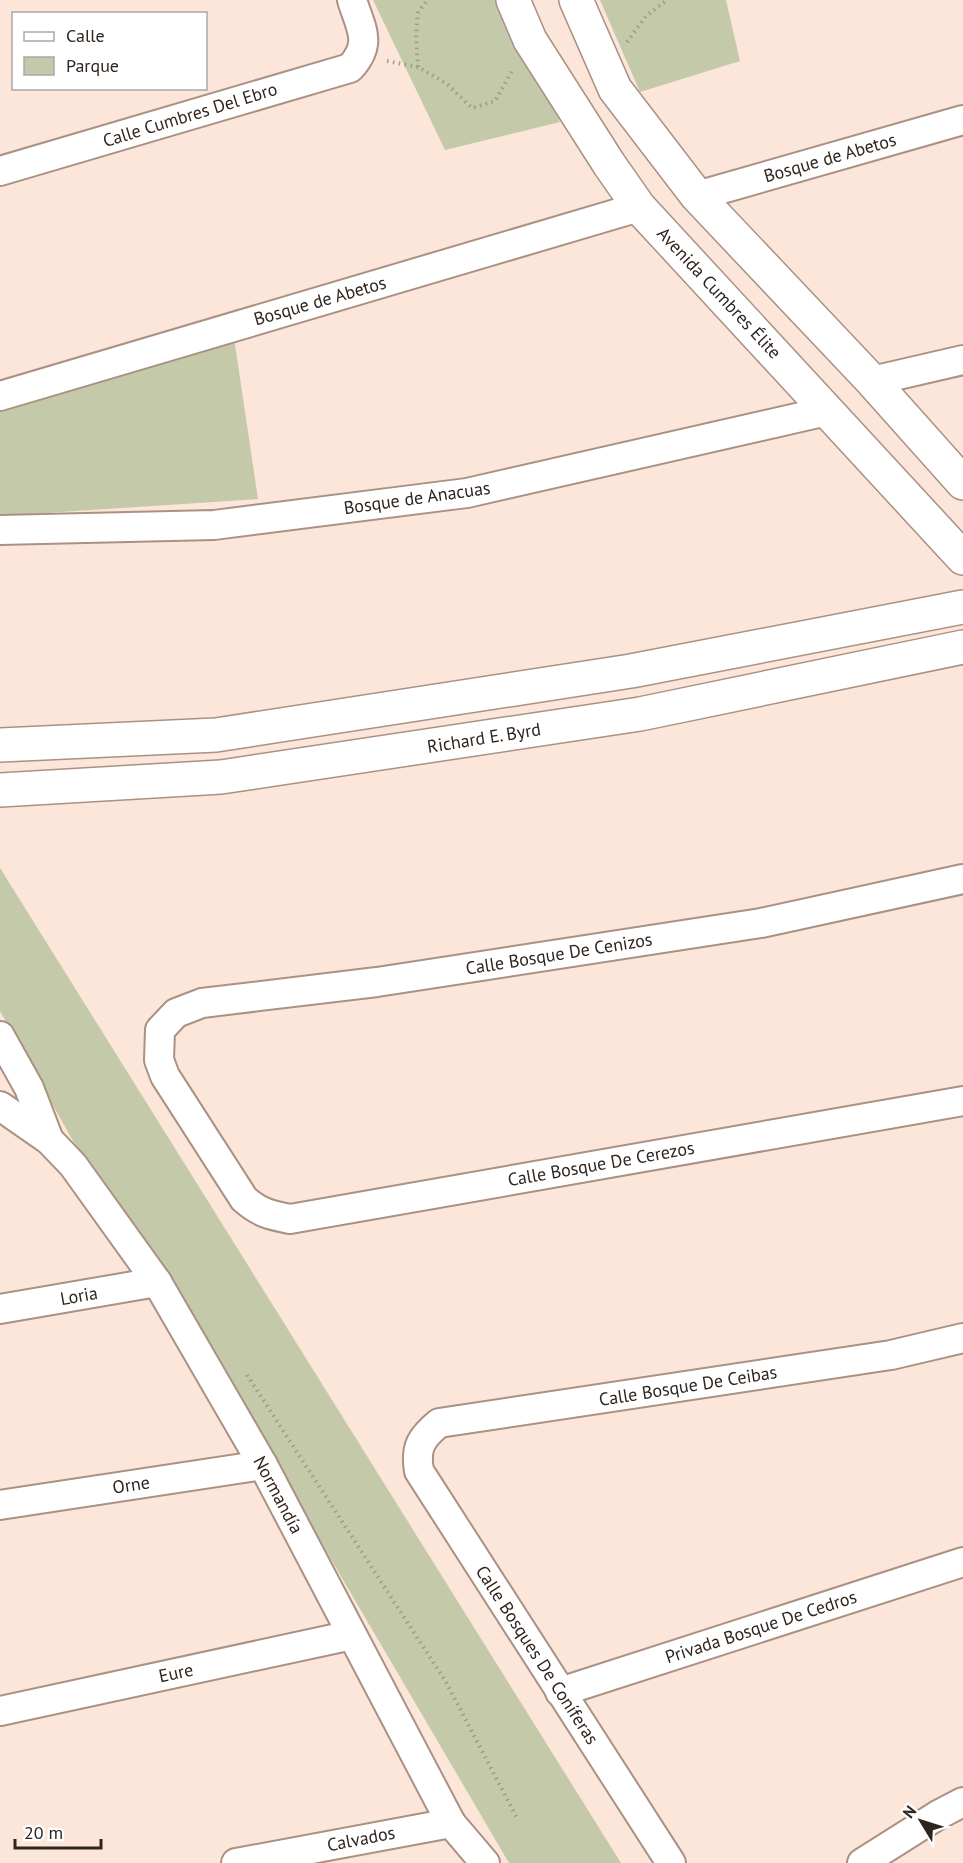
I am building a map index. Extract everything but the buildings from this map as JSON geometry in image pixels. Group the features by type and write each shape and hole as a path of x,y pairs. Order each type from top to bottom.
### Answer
{"street":[{"path":"352,0 364,46"},
{"name":"Avenida Cumbres Élite","path":"513,0 530,40 639,207 963,558"},
{"path":"576,0 615,89 697,196 872,381 963,483"},
{"name":"Calle Cumbres Del Ebro","path":"0,171 350,68 364,46"},
{"name":"Bosque de Abetos","path":"697,196 963,120"},
{"path":"609,164 653,138"},
{"name":"Bosque de Abetos","path":"0,396 639,207"},
{"path":"872,381 963,360"},
{"name":"Bosque de Anacuas","path":"0,530 214,525 467,493 827,411"},
{"path":"0,745 216,735 632,671 963,607"},
{"name":"Richard E. Byrd","path":"0,790 233,776 639,714 963,647"},
{"name":"Calle Bosque De Cenizos","path":"244,1199 165,1076 159,1060 160,1030 176,1013 202,1003 377,982 761,923 963,879"},
{"name":"Normandía","path":"0,1036 29,1088 49,1140"},
{"path":"0,1100 29,1088"},
{"name":"Calle Bosque De Cerezos","path":"244,1199 257,1210 271,1216 291,1219 963,1101"},
{"name":"Normandía","path":"0,1106 49,1140 72,1165 157,1282 263,1465 451,1822 485,1863"},
{"name":"Loria","path":"0,1309 157,1282"},
{"name":"Calle Bosque De Ceibas","path":"420,1443 426,1434 439,1423 891,1355 963,1338"},
{"name":"Calle Bosques De Coníferas","path":"420,1443 416,1456 419,1471 671,1863"},
{"name":"Orne","path":"0,1505 263,1465"},
{"name":"Privada Bosque De Cedros","path":"560,1692 963,1562"},
{"name":"Eure","path":"0,1711 352,1635"},
{"path":"862,1863 963,1802"},
{"name":"Calvados","path":"236,1863 451,1822"}],"path":[{"path":"418,67 416,34 418,13 428,0"},
{"path":"606,69 646,16 667,0"},
{"path":"364,46 382,60 418,67 447,84 472,108 495,101 530,40"},
{"path":"244,1371 446,1682 518,1820"}],"green space":[{"path":"373,0 501,0 560,122 445,150"},
{"path":"600,0 726,0 740,61 640,92"},
{"path":"234,338 258,499 0,516 0,406"},
{"path":"0,868 621,1863 509,1863 142,1237 73,1141 0,1011"}]}
